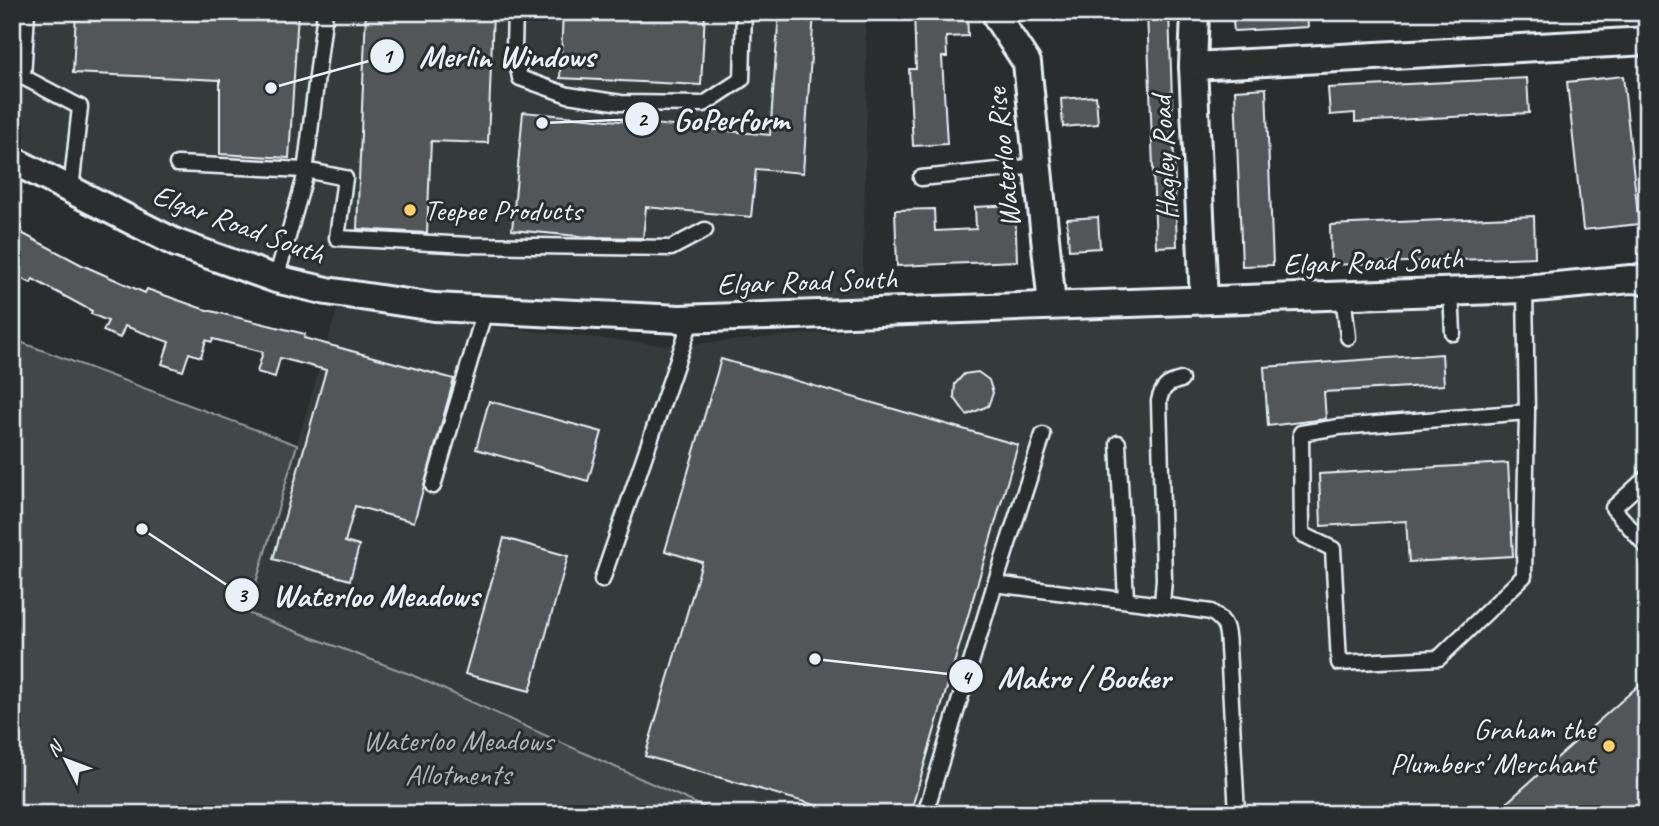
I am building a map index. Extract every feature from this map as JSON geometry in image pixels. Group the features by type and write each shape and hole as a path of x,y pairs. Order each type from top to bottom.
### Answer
{"street":[{"name":"Waterloo Rise","path":"998,12 998,19 1027,64 1052,305"},
{"name":"Hagley Road","path":"1195,12 1193,66 1204,300"},
{"path":"1193,66 1647,41"},
{"name":"Elgar Road South","path":"12,160 176,243 276,279 340,293 434,307 692,318 1525,289 1642,277"}],"lane":[{"path":"27,12 23,77 80,107 71,190"},
{"path":"276,279 305,170 325,12"},
{"path":"514,12 514,48 520,78 568,95 621,103 704,104 742,79 744,12"},
{"path":"177,164 305,170 345,178 337,239 469,245 671,248 705,230"},
{"path":"921,178 1037,166"},
{"path":"1525,289 1527,412 1524,576 1439,657 1339,663 1333,549 1303,534 1301,433 1339,427 1527,412"},
{"path":"1451,292 1453,333"},
{"path":"1343,295 1348,337"},
{"path":"433,486 485,310"},
{"path":"602,580 692,318"},
{"path":"1162,604 1164,579 1159,401 1161,392 1168,383 1181,380"},
{"path":"925,814 1043,435"},
{"path":"1118,443 1126,599"},
{"path":"1647,477 1613,508 1647,547"},
{"path":"995,584 1162,604 1211,612 1222,618 1227,631 1237,814"}],"shaded area":[{"path":"12,12 865,12 867,91 862,302 665,318 425,305 210,248 12,154"},
{"path":"1647,298 1647,814 719,814 412,675 246,613 337,310 671,346 1052,313"}],"green space":[{"name":"Waterloo Meadows Allotments","path":"12,339 297,445 247,613 412,675 719,814 12,814"}],"building":[{"path":"76,12 298,12 289,158 220,154 220,80 73,73"},
{"path":"366,12 493,12 488,143 431,141 427,233 357,229"},
{"path":"563,12 705,12 701,85 560,78"},
{"path":"779,12 814,12 803,173 756,169 751,217 646,207 643,238 589,237 512,230 523,112 770,135"},
{"path":"914,12 967,12 968,36 946,37 947,57 942,57 947,144 913,146 909,69 916,69"},
{"path":"1147,12 1169,12 1177,246 1156,247"},
{"path":"1232,12 1307,12 1308,27 1234,31"},
{"path":"1623,76 1639,224 1583,230 1567,82"},
{"path":"1527,78 1529,113 1355,122 1355,113 1330,115 1328,88"},
{"path":"1266,88 1273,265 1242,266 1235,90"},
{"path":"1096,96 1098,124 1063,127 1061,99"},
{"path":"1015,205 1017,261 897,266 895,210 934,209 935,231 976,229 975,207"},
{"path":"1534,216 1535,257 1331,265 1330,225"},
{"path":"1098,217 1100,248 1069,250 1067,219"},
{"path":"12,228 82,265 145,293 147,289 203,309 305,334 304,338 454,379 414,522 355,506 345,542 359,546 350,580 273,559 326,370 280,358 275,377 257,372 263,352 213,339 212,342 206,340 201,357 189,353 183,371 162,364 169,342 125,326 120,338 103,331 108,321 91,314 92,311 33,279 31,283 12,274"},
{"path":"1442,354 1444,385 1324,392 1326,419 1268,426 1264,367"},
{"path":"721,359 1018,445 910,814 846,814 645,756 702,562 665,551"},
{"path":"978,372 989,380 993,393 988,406 967,415 954,397 955,384 964,374"},
{"path":"489,401 602,432 588,481 476,449"},
{"path":"1508,463 1513,556 1409,562 1406,521 1321,526 1319,474"},
{"path":"504,538 568,556 530,691 465,674"},
{"name":"Graham the Plumbers' Merchant","path":"1647,678 1647,814 1494,814"}],"place":[{"name":"Merlin Windows","path":"271,88"},
{"name":"GoPerform","path":"542,123"},
{"name":"Teepee Products","path":"410,210"},
{"name":"Waterloo Meadows","path":"142,529"},
{"name":"Makro / Booker","path":"815,659"},
{"name":"Graham the Plumbers' Merchant","path":"1609,746"}]}
